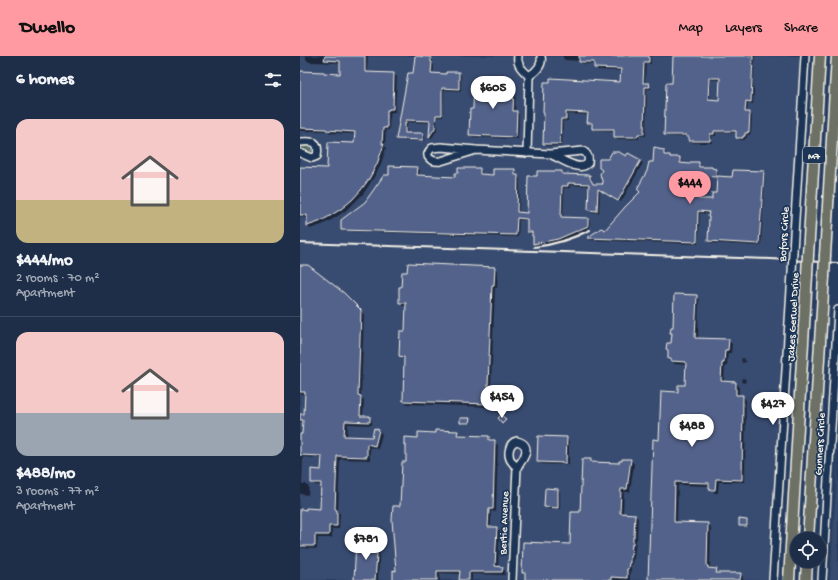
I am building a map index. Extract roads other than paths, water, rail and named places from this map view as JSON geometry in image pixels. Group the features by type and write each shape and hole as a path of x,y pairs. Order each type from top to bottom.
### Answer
{"highway":[{"name":"Jakes Gerwel Drive","path":"788,580 820,56"},
{"name":"M7","path":"808,532 837,56"},
{"path":"806,580 807,568"}],"street":[{"path":"518,56 518,64 530,76"},
{"path":"527,153 530,76 540,67 542,60 541,56"},
{"name":"Bofors Circle","path":"773,580 805,56"},
{"path":"300,142 311,141 316,144 318,150 317,156 312,158 300,153"},
{"path":"476,150 436,162 429,159 428,156 428,153 432,148 446,148 550,154 583,151 588,156 588,163 583,166 577,166 550,154"},
{"name":"Gunners Circle","path":"822,580 838,310"},
{"name":"Bertie Avenue","path":"512,580 517,467"}],"railway":[{"path":"534,247 563,241 590,230"},
{"path":"300,243 771,259 838,263"}]}
